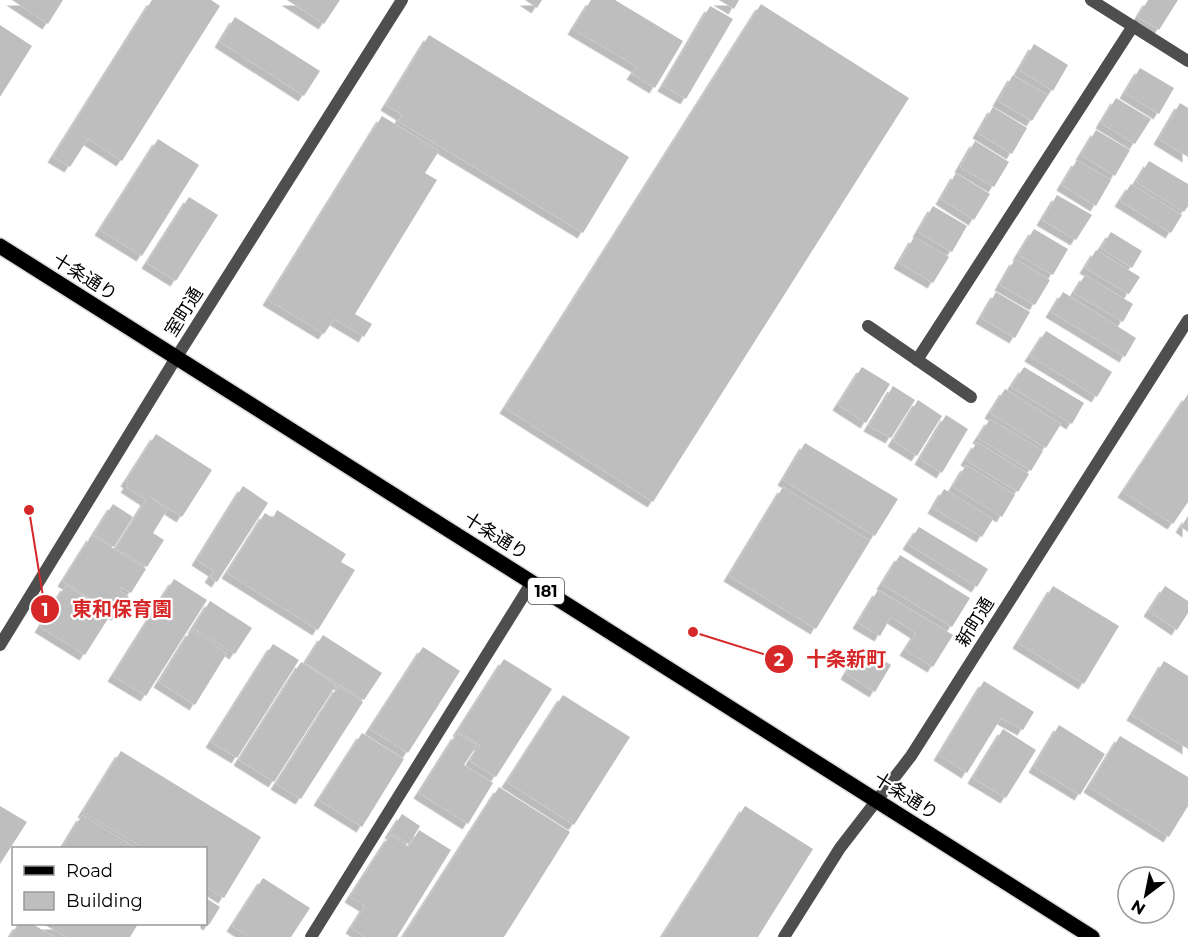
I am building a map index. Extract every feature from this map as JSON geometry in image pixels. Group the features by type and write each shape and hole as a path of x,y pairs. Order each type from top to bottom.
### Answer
{"main road":[{"name":"十条通り","path":"0,246 1092,937"}],"street":[{"name":"室町通","path":"0,645 176,358 402,0"},
{"path":"1090,0 1188,61"},
{"path":"917,360 1132,26"},
{"name":"新町通","path":"784,937 840,848 911,756 1188,320"},
{"path":"868,326 971,397"},
{"path":"311,937 532,582"}],"building":[{"path":"12,0 63,0 48,24"},
{"path":"152,0 211,0 220,6 122,161 88,139 70,167 53,157"},
{"path":"287,0 340,0 324,24"},
{"path":"525,0 542,0 537,8"},
{"path":"591,0 615,0 683,41 655,88 632,74 637,67 573,29"},
{"path":"719,0 739,0 734,9"},
{"path":"1148,0 1178,0 1159,30 1138,17"},
{"path":"761,4 909,98 653,502 505,408"},
{"path":"710,6 733,19 686,99 663,86"},
{"path":"235,17 320,71 304,96 220,42"},
{"path":"0,25 32,46 0,97"},
{"path":"429,35 629,157 583,233 398,121 402,115 386,105"},
{"path":"1034,44 1068,65 1053,91 1019,70"},
{"path":"1140,68 1174,88 1159,114 1125,93"},
{"path":"1013,75 1048,95 1032,121 998,101"},
{"path":"1116,98 1151,119 1135,144 1101,123"},
{"path":"1180,103 1188,108 1188,157 1159,139"},
{"path":"993,107 1027,128 1012,154 978,133"},
{"path":"382,116 439,151 425,173 437,180 355,314 372,324 364,337 334,319 324,334 268,300"},
{"path":"1096,130 1130,150 1115,176 1081,155"},
{"path":"158,139 199,165 142,256 100,230"},
{"path":"975,141 1009,162 994,187 960,167"},
{"path":"1077,160 1111,180 1096,206 1062,185"},
{"path":"1149,161 1188,184 1188,206 1184,212 1136,182"},
{"path":"956,173 990,194 974,220 941,199"},
{"path":"1131,184 1182,215 1171,233 1120,201"},
{"path":"1057,195 1092,215 1076,240 1042,220"},
{"path":"189,197 218,215 176,281 147,263"},
{"path":"933,206 967,226 952,252 918,232"},
{"path":"1034,229 1068,249 1053,275 1018,255"},
{"path":"1111,232 1142,251 1132,268 1101,248"},
{"path":"914,237 949,257 933,283 899,263"},
{"path":"1096,250 1140,277 1129,294 1085,268"},
{"path":"1015,259 1050,280 1035,305 1000,285"},
{"path":"1085,275 1133,304 1123,322 1074,293"},
{"path":"996,292 1030,312 1015,338 981,318"},
{"path":"1063,292 1136,338 1125,357 1051,312"},
{"path":"1046,331 1112,372 1097,397 1030,356"},
{"path":"862,367 890,384 866,423 838,405"},
{"path":"1024,367 1084,403 1072,424 1011,387"},
{"path":"893,386 915,400 891,438 869,426"},
{"path":"1005,389 1061,424 1046,448 990,413"},
{"path":"1188,394 1188,502 1173,524 1123,492"},
{"path":"918,400 942,416 917,456 893,441"},
{"path":"946,415 968,429 942,473 920,459"},
{"path":"990,419 1043,451 1031,471 978,438"},
{"path":"156,434 212,470 182,517 148,495 167,510 153,533 164,540 147,567 116,548 146,500 126,487 129,483 126,481"},
{"path":"977,442 1029,474 1018,492 966,460"},
{"path":"805,443 898,499 875,536 783,480"},
{"path":"966,465 1015,495 1002,517 953,487"},
{"path":"243,486 268,503 217,582 210,577 214,571 197,560"},
{"path":"783,487 870,541 816,629 729,576"},
{"path":"944,489 993,519 982,537 933,508"},
{"path":"113,504 133,517 114,547 94,534"},
{"path":"277,510 346,554 341,562 355,570 318,630 227,573 265,513 273,518"},
{"path":"1188,516 1188,532 1181,527"},
{"path":"919,527 988,569 977,587 908,544"},
{"path":"92,535 146,569 131,593 121,587 119,590 129,597 117,615 63,581"},
{"path":"900,555 970,598 952,627 882,584"},
{"path":"174,579 207,600 146,696 113,676"},
{"path":"66,585 111,614 85,655 40,627"},
{"path":"1053,586 1119,626 1084,684 1018,643"},
{"path":"1165,586 1188,601 1188,613 1177,630 1149,611"},
{"path":"878,590 953,635 933,667 905,650 916,633 891,617 880,636 858,623"},
{"path":"210,601 252,628 235,654 193,628"},
{"path":"191,630 227,653 195,705 159,682"},
{"path":"323,635 382,673 364,700 305,663"},
{"path":"273,644 299,660 237,758 211,742"},
{"path":"423,647 460,671 408,753 370,729"},
{"path":"862,647 891,665 875,692 846,674"},
{"path":"504,659 552,689 496,777 470,761 480,745 458,731"},
{"path":"1164,661 1188,676 1188,749 1132,715"},
{"path":"301,662 336,685 274,782 239,760"},
{"path":"984,681 1034,712 1023,730 1001,718 967,773 939,755"},
{"path":"338,686 363,702 301,799 276,784"},
{"path":"563,695 630,737 574,825 507,782"},
{"path":"1059,725 1105,754 1080,795 1034,767"},
{"path":"1003,729 1036,750 1006,798 973,778"},
{"path":"362,733 404,759 362,827 319,800"},
{"path":"457,733 477,745 464,765 493,783 468,824 419,793"},
{"path":"1120,736 1188,777 1188,806 1169,837 1089,787"},
{"path":"121,751 261,837 224,898 207,888 207,847 141,847 83,812"},
{"path":"499,787 570,832 504,937 403,937"},
{"path":"0,806 27,822 0,864"},
{"path":"745,806 813,849 758,937 662,937"},
{"path":"402,814 420,826 409,844 390,833"},
{"path":"82,815 134,847 63,847"},
{"path":"419,830 451,850 397,937 365,937 351,928 365,906 350,897 390,835 409,847"},
{"path":"263,878 310,908 291,937 249,937 232,926"},
{"path":"207,899 220,907 209,925 207,924"},
{"path":"17,925 34,925 55,937 10,937"},
{"path":"45,925 137,925 130,937 66,937"}],"place":[{"name":"東和保育園","path":"29,510"},
{"name":"十条新町","path":"693,632"}]}
